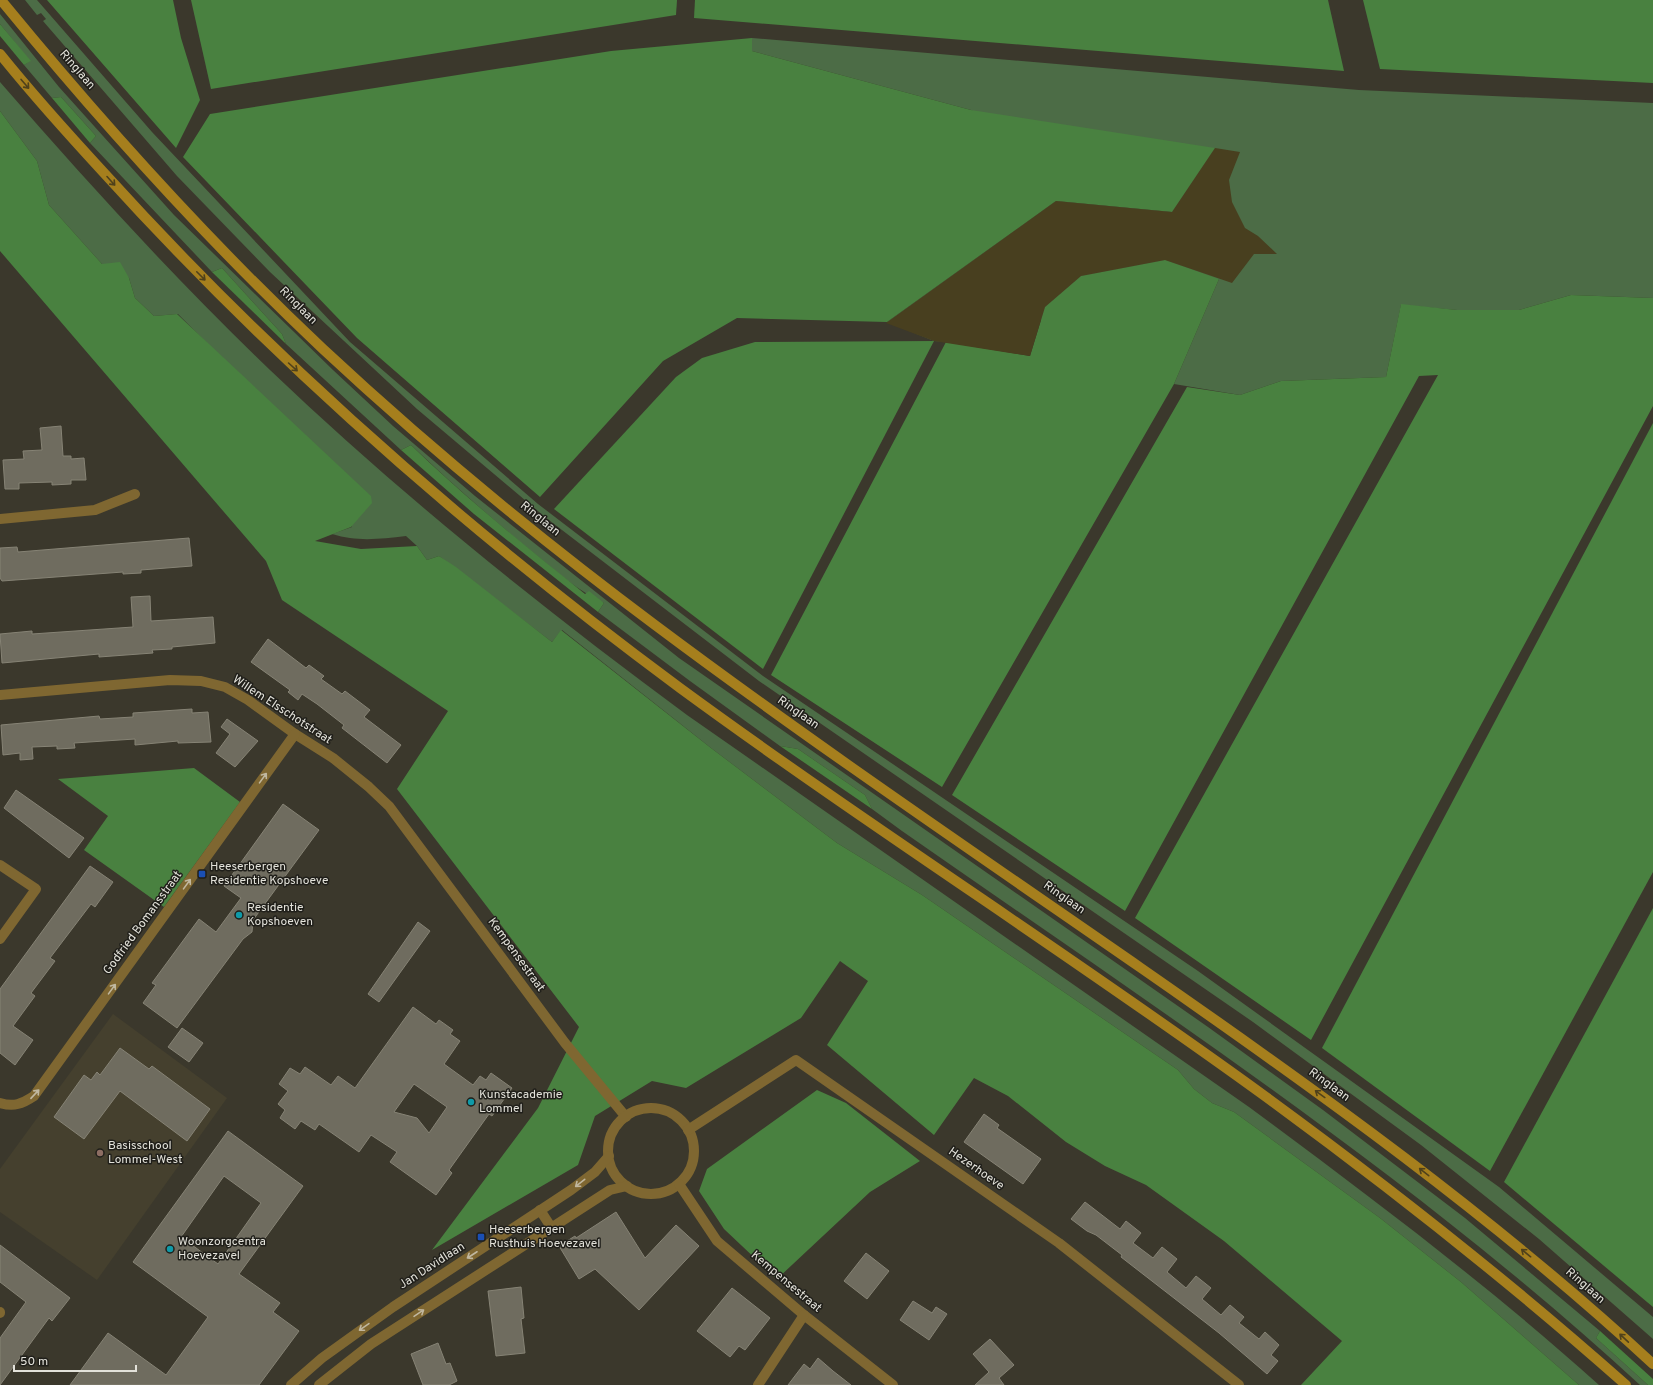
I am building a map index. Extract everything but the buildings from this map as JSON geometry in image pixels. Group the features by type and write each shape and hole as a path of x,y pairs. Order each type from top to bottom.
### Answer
{"main road":[{"name":"Ringlaan","path":"1,0 45,54 160,184 321,347 436,450 652,623 774,712 1213,1018 1372,1132 1555,1276 1653,1364"},
{"path":"0,54 22,82 159,234 270,347 394,459 546,585 686,692 1261,1093 1383,1184 1507,1282 1626,1385"}],"street":[{"path":"0,519 95,510 135,494"},
{"name":"Willem Elsschotstraat","path":"0,695 170,680 201,681 225,687 248,700 333,758 370,787 389,806"},
{"name":"Godfried Bomansstraat","path":"0,1103 8,1106 22,1105 34,1096 296,734"},
{"name":"Kempensestraat","path":"389,806 565,1043 626,1117"},
{"path":"0,865 36,889 0,939"},
{"name":"Hezerhoeve","path":"688,1130 796,1060 1059,1243 1239,1385"},
{"path":"648,1109 660,1110 671,1114 681,1121 688,1130 693,1141 694,1153 692,1164 687,1175 679,1184 667,1191 653,1194 639,1192 627,1186 618,1178 612,1168 608,1156 612,1134 618,1124 626,1117 637,1111 648,1109"},
{"name":"Jan Davidlaan","path":"291,1385 327,1354 595,1172 608,1156"},
{"name":"Kempensestraat","path":"679,1184 717,1241 804,1315 892,1385"},
{"path":"319,1385 371,1344 438,1300 610,1190 627,1186"},
{"path":"540,1210 551,1227"},
{"path":"428,1284 438,1300"},
{"path":"758,1385 804,1315"}],"shaded area":[{"name":"Basisschool Lommel-West","path":"113,1014 227,1098 97,1280 0,1212 0,1169"}],"green space":[{"path":"25,0 37,0 152,132 350,342 538,504 763,676 1198,971 1499,1187 1653,1317 1653,1339 1539,1239 1421,1145 1253,1022 759,681 545,517 417,409 270,272 177,176 43,21 46,19 41,13 37,15"},
{"path":"47,0 173,0 181,38 200,100 176,148"},
{"path":"191,0 677,0 676,15 211,89"},
{"path":"695,0 1328,0 1344,71 694,18"},
{"path":"1363,0 1653,0 1653,83 1380,69"},
{"path":"0,14 59,87 174,215 333,370 393,426 475,496 679,658 1208,1027 1323,1110 1465,1218 1600,1331 1596,1338 1648,1385 1640,1385 1553,1308 1464,1235 1373,1164 1186,1029 902,831 872,809 865,795 798,749 780,746 690,681 598,612 604,603 577,587 551,568 472,501 411,445 401,450 286,344 282,334 222,268 212,272 90,143 96,136 61,97 52,98 24,65 30,61 0,24"},
{"path":"0,24 31,61 24,65 0,36"},
{"path":"752,38 1359,90 1653,103 1653,298 1571,295 1519,310 1457,310 1401,305 1386,377 1281,381 1240,395 1174,384 1219,279 946,342 934,341 887,322 1056,201 1172,212 971,110 752,51"},
{"path":"752,38 752,51 971,110 1215,148 1172,212 1056,201 887,322 737,318 663,361 540,497 357,338 183,157 210,114 611,51"},
{"path":"0,82 65,156 165,265 235,336 370,462 473,549 579,634 687,715 1249,1107 1427,1242 1514,1312 1599,1385 1579,1385 1461,1282 1380,1218 1234,1112 1212,1103 1194,1089 1178,1070 922,895 837,843 711,748 562,630 552,642 439,556 427,560 417,546 406,536 360,539 332,534 352,527 208,344 178,314 154,316 135,298 129,278 102,264 49,205 37,161 0,111"},
{"path":"61,97 96,136 90,143 52,98"},
{"path":"0,111 37,161 49,205 102,264 120,262 129,278 135,298 154,316 177,314 371,496 372,503 351,527 315,541 361,549 417,546 427,560 439,556 456,567 552,642 561,630 711,748 837,843 922,895 1178,1070 1194,1089 1212,1103 1234,1112 1380,1218 1461,1282 1579,1385 1301,1385 1342,1341 1224,1241 1146,1185 1105,1166 1066,1142 1008,1096 974,1078 934,1135 827,1045 868,981 840,961 801,1018 686,1088 652,1081 595,1116 578,1165 432,1250 538,1108 579,1027 397,789 448,711 282,600 266,561 0,251"},
{"path":"1165,260 1219,279 1174,384 942,787 771,675 946,342 1030,356 1045,307 1081,276"},
{"path":"222,268 282,334 286,344 212,272"},
{"path":"1571,295 1653,298 1653,406 1311,1040 1135,918 1438,375 1419,376 1125,911 952,795 1187,387 1240,395 1281,381 1386,377 1401,304 1457,310 1519,310"},
{"path":"934,341 763,669 554,509 676,377 702,358 755,342"},
{"path":"1653,423 1653,872 1490,1171 1322,1048"},
{"path":"411,445 474,503 540,558 585,594 589,591 604,603 598,612 474,514 401,450"},
{"path":"780,746 798,749 865,795 872,809"},
{"path":"194,768 240,802 164,907 84,850 108,816 58,779"},
{"path":"1653,908 1653,1307 1504,1182"},
{"path":"817,1090 846,1103 920,1161 870,1192 777,1279 724,1229 699,1191 707,1169"},
{"path":"1600,1331 1653,1379 1653,1385 1648,1385 1596,1338"}],"sand":[{"path":"1215,148 1240,152 1229,180 1232,202 1245,228 1258,236 1277,254 1254,254 1232,283 1165,260 1081,276 1045,307 1030,356 934,341 886,323 1056,201 1172,212"}],"place":[{"name":"Heeserbergen Residentie Kopshoeve","path":"202,874"},
{"name":"Residentie Kopshoeven","path":"239,915"},
{"name":"Kunstacademie Lommel","path":"471,1102"},
{"name":"Basisschool Lommel-West","path":"100,1153"},
{"name":"Heeserbergen Rusthuis Hoevezavel","path":"481,1237"},
{"name":"Woonzorgcentra Hoevezavel","path":"170,1249"}]}
